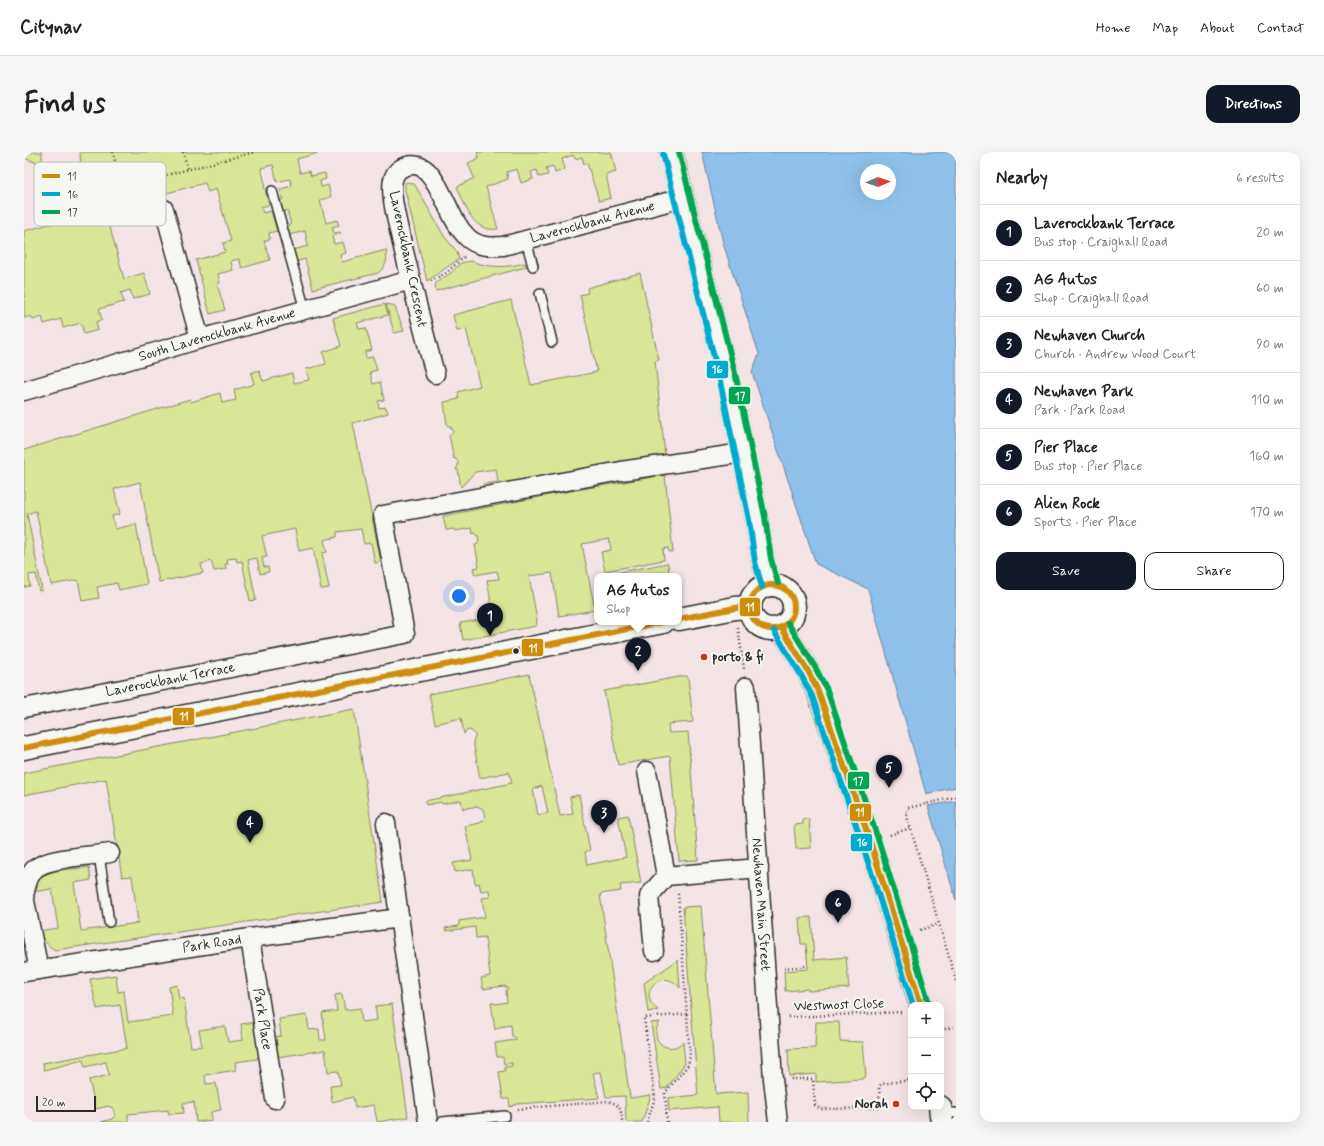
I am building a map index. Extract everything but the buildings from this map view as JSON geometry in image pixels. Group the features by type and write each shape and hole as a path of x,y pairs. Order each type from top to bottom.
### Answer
{"main road":[{"path":"671,152 728,379 770,585"},
{"path":"682,618 743,608 752,599 756,592 770,585 785,589 794,601 792,617 788,623 782,627 773,629 760,626 743,608"},
{"path":"24,748 648,625"},
{"path":"782,627 819,693 870,841 910,1002"}],"street":[{"name":"Laverockbank Crescent","path":"435,374 394,206 392,191 394,176 399,170 404,166 411,165 419,166 427,171 461,229 476,243"},
{"name":"Laverockbank Avenue","path":"476,243 490,247 503,246 682,198"},
{"path":"166,216 200,339"},
{"name":"South Laverockbank Avenue","path":"24,391 200,339 305,310 412,284"},
{"name":"Laverockbank Terrace","path":"24,708 405,634 384,516 621,471 743,454"},
{"name":"Newhaven Main Street","path":"746,687 773,1079 778,1122"},
{"path":"647,771 671,876"},
{"path":"386,823 428,1122"},
{"path":"32,971 32,913 24,896 29,876 36,868 54,861 105,854"},
{"path":"654,951 649,896 671,876 759,868"},
{"name":"Park Road","path":"32,971 250,938 400,918"},
{"name":"Park Place","path":"250,938 275,1099"}],"lane":[{"path":"272,191 305,310"},
{"path":"526,240 533,266"},
{"path":"540,293 552,342"},
{"path":"105,854 109,922"},
{"path":"442,1122 505,1116"}],"path":[{"path":"113,152 116,162"},
{"path":"183,152 188,170"},
{"path":"166,176 254,152"},
{"path":"412,284 430,282 446,273 466,256 476,243"},
{"path":"743,608 746,687"},
{"path":"956,797 908,808 907,816 956,981"},
{"path":"667,1122 666,1093 688,1065 690,1056 687,1014 671,876"},
{"path":"766,969 808,966"},
{"name":"Westmost Close","path":"769,1018 908,1009"},
{"path":"647,1122 655,1098 644,1018 687,1014"},
{"path":"944,1029 956,1026"},
{"path":"773,1079 813,1079 815,1105 820,1109 878,1108 880,1105 879,1088 881,1084 908,1080"},
{"path":"505,1116 515,1110 608,1101 617,1105 621,1110 622,1122"}],"green space":[{"path":"24,152 42,152 42,162 35,162 24,158"},
{"path":"80,152 321,152 297,159 300,173 309,171 311,176 325,173 326,179 320,181 321,187 328,185 331,197 320,200 326,223 337,220 339,225 332,227 334,233 340,232 341,234 332,236 334,244 343,242 346,253 340,255 342,262 386,250 386,263 378,273 313,289 305,259 296,262 293,250 308,246 305,231 289,235 287,226 291,225 287,210 283,212 280,200 283,199 280,189 292,186 290,179 277,182 273,165 261,168 269,205 261,207 263,213 271,211 277,231 269,233 270,239 264,241 270,260 242,268 239,259 231,261 233,270 218,274 220,283 217,284 225,310 210,314 196,260 225,252 223,243 231,241 216,189 208,192 205,183 166,193 166,162 81,162"},
{"path":"477,152 611,152 616,172 606,175 611,198 599,201 587,163 584,164 582,157 575,159 573,155 562,159 565,169 555,173 553,166 546,168 548,175 539,177 537,170 531,172 533,179 521,183 517,169 507,172 508,179 486,187 498,229 482,227 471,217 457,187 474,178 468,163 479,158"},
{"path":"406,182 413,183 415,185 444,236 457,252 459,259 427,281 405,190"},
{"path":"42,226 110,226 124,279 144,273 150,294 133,299 130,290 121,293 124,302 99,309 102,320 96,322 98,330 84,334 81,323 63,328 61,319 44,324 42,317 33,320 31,316 24,318 24,231"},
{"path":"470,261 485,265 498,266 510,266 525,263 526,267 436,291 436,283 452,272 461,263"},
{"path":"640,273 659,360 655,361 665,455 483,487 483,484 498,482 496,469 475,472 461,487 458,470 456,470 458,463 455,458 454,459 449,435 453,431 451,427 447,425 444,402 459,399 458,392 480,386 466,329 457,331 453,315 511,300 531,385 597,372 580,295 588,293 587,288"},
{"path":"385,304 388,315 357,323 359,329 366,328 372,350 365,352 366,358 373,357 377,370 370,372 373,384 380,382 384,400 378,401 379,408 386,407 388,413 353,423 381,562 375,563 371,543 364,544 361,529 337,532 337,537 324,540 327,552 322,553 329,588 321,589 313,548 299,551 295,529 262,536 267,557 262,558 264,567 268,567 269,572 260,574 257,558 248,560 256,600 250,601 242,561 237,562 236,558 227,559 228,564 225,564 226,569 214,571 211,561 201,564 203,573 159,582 140,482 114,489 120,514 112,516 115,529 136,524 147,584 119,590 117,583 97,587 99,598 82,601 78,580 51,585 36,511 27,514 42,590 39,591 36,574 29,575 30,586 24,587 24,450 190,399 191,402 220,393 222,403 236,400 234,390 254,384 251,373 259,370 263,381 292,373 294,383 309,380 306,369 326,364 323,352 341,346 333,318"},
{"path":"386,304 395,307 404,331 394,333"},
{"path":"665,475 673,552 669,552 668,548 663,549 664,560 605,571 601,552 611,550 609,539 582,544 594,610 559,616 552,573 529,576 537,620 536,626 463,640 460,623 494,618 487,580 499,579 497,571 475,575 473,568 479,567 475,545 477,545 479,541 478,536 475,533 473,534 472,528 455,531 454,529 446,530 443,516 570,491"},
{"path":"668,563 669,573 616,573"},
{"path":"529,674 560,816 573,814 570,797 579,795 590,850 585,852 587,865 626,857 618,817 628,815 641,883 620,885 621,891 600,894 630,1098 651,1095 642,1122 626,1122 625,1096 606,1097 601,1072 593,1073 599,1098 517,1104 510,1107 509,1099 503,1099 499,1072 505,1071 505,1067 512,1066 512,1063 504,1064 503,1057 497,1057 495,1043 516,1040 516,1038 512,1036 511,1025 499,1027 495,1030 491,1002 496,1004 507,1002 506,991 508,988 504,986 483,989 481,978 490,976 485,937 476,938 475,927 446,931 445,928 459,926 459,921 485,917 482,898 490,897 489,890 481,891 479,883 475,884 473,869 455,872 453,863 472,860 465,826 480,823 485,818 483,809 477,806 463,809 461,800 442,804 441,802 426,805 425,801 512,783 509,772 480,778 473,741 475,734 470,730 466,731 464,734 461,718 435,724 429,694","holes":["542,786 548,813 538,815 533,789"]},
{"path":"684,676 688,677 693,722 668,724 669,733 688,732 698,860 679,861 670,756 618,765 604,691"},
{"path":"354,709 383,902 55,950 43,940 38,931 58,928 52,889 32,892 34,886 40,878 56,871 89,867 91,880 74,883 81,931 138,923 132,876 122,877 106,779 24,795 24,773"},
{"path":"803,819 809,819 811,848 796,849 794,825 803,824"},
{"path":"701,906 716,1094 748,1092 749,1122 719,1122 718,1107 669,1111 668,1098 698,1095 683,907"},
{"path":"811,917 814,960 846,957 849,988 785,991 784,971 808,969 806,944 801,944 799,918"},
{"path":"678,960 680,988 673,982 666,979 654,984 650,990 649,997 652,1004 658,1010 648,1012 644,983"},
{"path":"116,975 118,992 124,991 128,1022 173,1016 169,987 177,985 179,999 184,998 191,1047 202,1046 199,1030 225,1026 228,1042 243,1040 241,1024 255,1022 260,1053 257,1059 235,1062 236,1070 205,1075 206,1084 216,1083 221,1110 211,1112 212,1120 196,1122 194,1102 183,1103 184,1113 169,1114 168,1110 128,1114 128,1122 101,1122 112,1119 115,1116 113,1108 108,1106 96,1109 89,1080 109,1075 106,1062 85,1067 83,1060 44,1070 43,1063 127,1048 120,1005 97,1009 90,979"},
{"path":"342,994 345,1010 360,1008 362,1022 377,1020 375,1006 392,1004 408,1117 377,1122 374,1105 355,1108 353,1097 332,1102 330,1086 341,1085 338,1071 328,1072 325,1050 277,1057 273,1037 281,1036 279,1019 307,1015 309,1030 319,1029 320,1040 326,1040 322,1013 337,1011 335,995"},
{"path":"660,1022 656,1034 658,1040 661,1044 671,1048 683,1042 685,1063 667,1088 661,1089 651,1023"},
{"path":"816,1022 839,1022 840,1041 863,1042 866,1077 862,1079 816,1082 816,1074 789,1076 788,1049 815,1048"}],"water":[{"path":"702,152 956,152 956,787 926,794 868,589 816,564 752,372 759,354 723,243"},
{"path":"956,801 956,900 928,806"}],"transit line":[{"name":"17","path":"679,152 736,377 765,517 771,559 778,583"},
{"name":"16","path":"663,154 720,381 749,520 755,562 762,587"},
{"name":"11","path":"768,585 776,585 788,591 794,603 794,607 794,611 788,623 776,629 768,629 756,623 750,611 750,603 756,591 768,585"},
{"name":"11","path":"682,618 735,608 750,607"},
{"name":"17","path":"788,623 827,690 878,839 929,1002"},
{"name":"11","path":"24,748 648,625"},
{"name":"11","path":"781,627 808,671 819,693 870,841 920,1002"},
{"name":"16","path":"774,631 812,696 862,843 912,1002"}],"place":[{"name":"Laverockbank Terrace","path":"490,636"},
{"name":"porto & fi","path":"704,657"},
{"name":"AG Autos","path":"638,671"},
{"name":"Pier Place","path":"889,788"},
{"name":"Newhaven Church","path":"604,833"},
{"name":"Newhaven Park","path":"250,843"},
{"name":"Alien Rock","path":"838,923"},
{"name":"Norah","path":"896,1104"}]}
